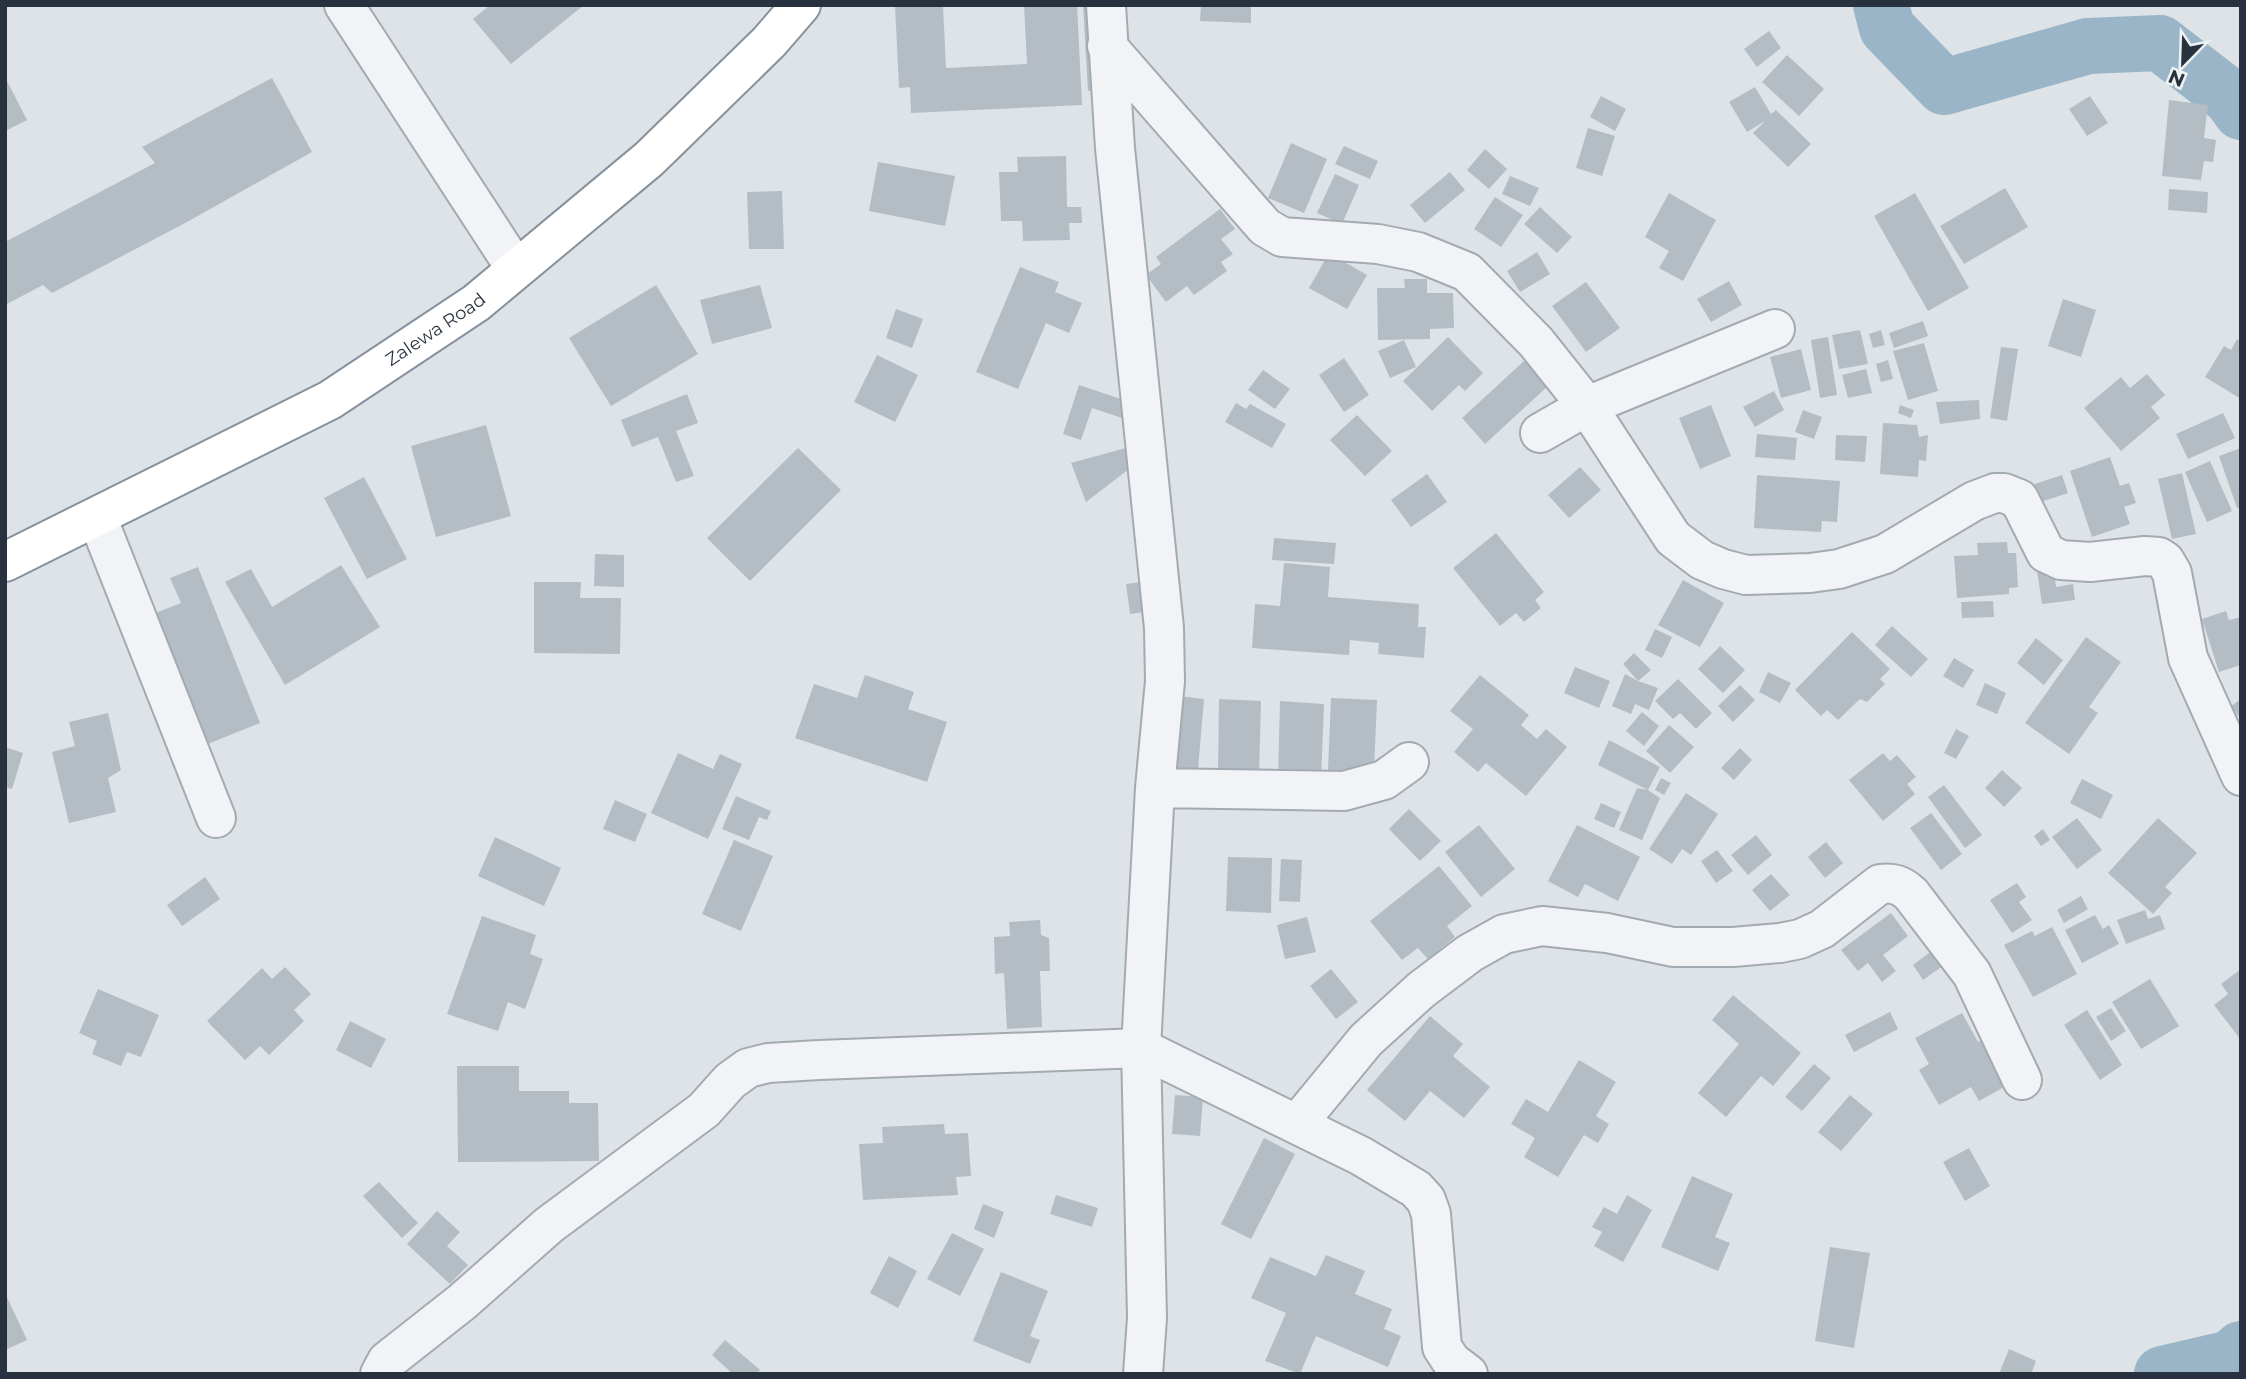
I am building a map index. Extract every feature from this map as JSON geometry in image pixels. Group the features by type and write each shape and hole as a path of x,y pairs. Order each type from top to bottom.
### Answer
{"highway":[{"name":"Zalewa Road","path":"5,562 330,400 476,303 649,159 769,41 801,5"}],"street":[{"path":"344,5 516,269"},
{"path":"1106,5 1115,148 1164,628 1164,681 1155,788 1141,1048 1147,1318 1143,1374"},
{"path":"1107,46 1265,228 1282,237 1378,244 1418,252 1467,272 1536,342 1587,406 1673,538 1702,559 1746,575 1810,573 1865,562 1885,554 1973,501 1995,493 2004,493 2019,499 2046,553 2052,558 2090,562 2159,556 2172,573 2188,658 2241,776"},
{"path":"1540,433 1587,406 1775,329"},
{"path":"97,517 216,818"},
{"path":"1155,788 1344,791 1384,780 1409,762"},
{"path":"1297,1125 1366,1040 1421,990 1470,953 1504,934 1542,926 1607,933 1673,947 1733,947 1780,943 1800,939 1822,929 1880,884 1891,882 1911,894 1972,974 2022,1080"},
{"path":"380,1374 387,1361 462,1302 549,1225 704,1110 730,1081 748,1068 768,1063 819,1060 1141,1048 1372,1163 1416,1189 1426,1200 1431,1214 1442,1347 1451,1360 1468,1374"}],"building":[{"path":"490,5 584,5 511,64 473,19"},
{"path":"895,5 943,5 946,68 1027,64 1024,5 1077,5 1082,105 911,113 910,87 899,88"},
{"path":"1083,5 1101,5 1105,89 1088,91"},
{"path":"1201,5 1251,5 1251,23 1200,21"},
{"path":"1769,31 1781,48 1757,67 1744,49"},
{"path":"1787,55 1824,89 1799,116 1762,82"},
{"path":"5,77 27,120 5,131"},
{"path":"272,78 312,152 52,293 43,285 5,305 5,242 155,163 142,147"},
{"path":"1755,87 1771,114 1776,110 1811,144 1788,167 1753,133 1765,121 1747,132 1729,102"},
{"path":"1601,96 1626,109 1615,131 1590,117"},
{"path":"2090,96 2108,123 2087,136 2069,109"},
{"path":"2169,100 2208,105 2204,138 2216,140 2213,162 2204,161 2201,180 2162,176"},
{"path":"1588,128 1615,136 1602,176 1576,168"},
{"path":"1291,143 1327,159 1304,213 1268,198"},
{"path":"1344,146 1378,161 1370,179 1335,164"},
{"path":"1485,149 1507,169 1489,189 1467,170"},
{"path":"1066,156 1067,207 1081,207 1082,223 1069,223 1070,240 1023,241 1022,221 1001,221 999,172 1018,172 1017,157"},
{"path":"878,162 955,176 945,226 869,211"},
{"path":"1450,172 1465,190 1425,223 1410,205"},
{"path":"1335,174 1359,185 1342,224 1317,213"},
{"path":"1510,176 1539,188 1530,206 1502,194"},
{"path":"2005,188 2028,227 1964,264 1940,226"},
{"path":"2169,189 2208,192 2207,213 2168,210"},
{"path":"782,191 784,249 749,249 747,192"},
{"path":"1669,193 1716,220 1683,281 1659,268 1669,251 1645,237"},
{"path":"1915,193 1969,288 1928,311 1874,216"},
{"path":"1495,197 1523,215 1501,247 1474,229"},
{"path":"1540,207 1572,237 1557,253 1524,224"},
{"path":"1220,209 1235,229 1221,239 1233,254 1221,262 1227,271 1194,295 1187,286 1166,302 1146,275 1161,264 1156,257"},
{"path":"1537,252 1550,274 1520,292 1507,271"},
{"path":"1329,253 1367,275 1347,309 1309,288"},
{"path":"1020,267 1059,282 1055,292 1082,303 1069,333 1046,323 1018,389 976,372"},
{"path":"1404,279 1427,279 1427,293 1453,293 1454,328 1430,329 1430,339 1378,340 1377,288 1405,288"},
{"path":"1729,281 1742,305 1711,322 1697,299"},
{"path":"1586,282 1620,328 1586,352 1552,306"},
{"path":"656,285 698,354 611,406 569,338"},
{"path":"760,285 772,328 712,344 700,300"},
{"path":"2063,299 2096,310 2081,357 2048,346"},
{"path":"896,309 923,319 912,348 886,338"},
{"path":"1923,321 1928,336 1894,348 1889,333"},
{"path":"1860,330 1868,364 1839,369 1832,335"},
{"path":"1881,330 1885,345 1873,348 1869,334"},
{"path":"1448,337 1483,373 1465,391 1459,385 1432,411 1403,381"},
{"path":"1828,337 1837,395 1820,398 1811,340"},
{"path":"2237,339 2241,342 2241,399 2205,377 2224,346 2231,350"},
{"path":"1404,340 1416,367 1390,378 1378,351"},
{"path":"1924,343 1938,391 1908,400 1893,351"},
{"path":"2001,347 2018,349 2007,421 1990,418"},
{"path":"1801,349 1811,390 1781,398 1770,357"},
{"path":"877,355 918,375 895,422 854,402"},
{"path":"1344,358 1369,395 1344,412 1319,375"},
{"path":"1888,360 1893,379 1881,382 1876,364"},
{"path":"1524,361 1548,386 1485,444 1462,418"},
{"path":"1866,369 1872,393 1848,398 1842,375"},
{"path":"1263,370 1290,389 1275,409 1248,390"},
{"path":"2147,374 2165,395 2151,407 2160,418 2121,451 2084,408 2121,377 2130,388"},
{"path":"1079,385 1127,401 1122,418 1092,408 1081,440 1063,434"},
{"path":"1774,391 1784,410 1755,427 1743,407"},
{"path":"687,394 698,423 676,431 694,476 676,482 658,437 632,447 621,420"},
{"path":"1979,400 1980,419 1940,424 1936,402"},
{"path":"1236,403 1246,409 1250,404 1286,424 1272,448 1225,422"},
{"path":"1711,405 1731,456 1700,469 1679,418"},
{"path":"1900,405 1914,410 1911,418 1898,413"},
{"path":"1803,410 1822,417 1814,439 1795,432"},
{"path":"2223,413 2235,438 2188,459 2176,434"},
{"path":"1357,415 1392,451 1365,476 1330,440"},
{"path":"1883,423 1917,425 1919,437 1928,435 1926,461 1919,460 1918,477 1880,474"},
{"path":"486,425 511,516 436,537 411,446"},
{"path":"1757,434 1797,438 1795,460 1755,457"},
{"path":"1836,435 1867,436 1865,462 1835,460"},
{"path":"798,448 841,490 750,581 707,538"},
{"path":"1126,448 1129,469 1086,502 1071,463"},
{"path":"2241,448 2241,507 2237,508 2219,456"},
{"path":"2110,457 2120,486 2129,483 2136,503 2124,507 2130,524 2092,537 2070,471"},
{"path":"2210,461 2232,511 2207,522 2185,472"},
{"path":"1580,467 1601,490 1569,518 1548,495"},
{"path":"2182,473 2196,534 2172,539 2158,479"},
{"path":"1427,474 1447,502 1411,527 1391,500"},
{"path":"1757,475 1840,481 1837,522 1822,521 1821,532 1754,528"},
{"path":"2062,475 2068,493 2035,504 2029,486"},
{"path":"364,477 407,559 367,579 324,498"},
{"path":"1496,533 1544,592 1535,600 1541,608 1524,622 1516,613 1500,626 1453,568"},
{"path":"1274,538 1336,543 1334,564 1272,560"},
{"path":"2007,542 2008,553 2016,553 2018,587 2009,588 2009,594 1957,598 1954,556 1978,555 1977,543"},
{"path":"595,554 624,555 624,587 594,586"},
{"path":"1284,563 1330,567 1328,597 1419,604 1418,627 1426,627 1424,658 1378,654 1379,643 1350,640 1349,655 1252,648 1255,604 1280,606"},
{"path":"341,565 380,627 285,685 225,582 251,569 272,607"},
{"path":"198,567 260,723 198,748 145,617 181,603 170,578"},
{"path":"2054,568 2056,587 2073,584 2075,600 2042,604 2037,571"},
{"path":"1683,580 1724,603 1700,647 1658,625"},
{"path":"1148,581 1152,611 1130,614 1126,584"},
{"path":"534,582 581,582 580,598 621,598 620,654 534,653"},
{"path":"1993,601 1994,617 1962,618 1961,602"},
{"path":"2226,611 2229,620 2241,617 2241,665 2219,672 2202,619"},
{"path":"1892,626 1928,659 1911,677 1875,645"},
{"path":"1655,629 1672,637 1662,658 1645,650"},
{"path":"1852,632 1890,669 1880,679 1885,684 1867,702 1860,699 1838,720 1827,710 1821,716 1795,690"},
{"path":"2086,637 2121,662 2089,707 2098,713 2069,754 2025,723"},
{"path":"2036,638 2063,660 2044,685 2017,663"},
{"path":"1720,646 1745,670 1723,693 1698,669"},
{"path":"1634,653 1651,670 1638,681 1623,664"},
{"path":"1954,658 1974,670 1963,688 1943,676"},
{"path":"1575,667 1610,681 1599,708 1564,693"},
{"path":"1768,672 1791,683 1780,703 1759,692"},
{"path":"1625,674 1658,688 1649,710 1635,704 1631,714 1612,706"},
{"path":"865,675 914,692 908,709 947,722 927,782 795,738 814,684 857,698"},
{"path":"1480,675 1529,715 1521,725 1537,739 1546,729 1567,747 1526,796 1486,763 1478,772 1454,752 1473,729 1450,711"},
{"path":"1678,679 1712,713 1696,729 1680,713 1673,719 1655,701"},
{"path":"1985,683 2006,693 1997,714 1976,705"},
{"path":"1740,685 1755,700 1733,722 1718,706"},
{"path":"1178,696 1204,699 1197,781 1171,779"},
{"path":"1331,698 1377,700 1374,772 1328,770"},
{"path":"1219,699 1261,701 1259,776 1218,770"},
{"path":"2241,699 2241,720 2231,706"},
{"path":"1280,701 1324,704 1321,780 1278,778"},
{"path":"1642,712 1659,726 1644,746 1626,731"},
{"path":"108,713 121,770 108,778 116,812 69,823 52,752 75,746 69,722"},
{"path":"1669,725 1694,747 1670,773 1646,751"},
{"path":"1956,729 1969,736 1956,759 1944,753"},
{"path":"1609,740 1660,767 1648,790 1598,765"},
{"path":"5,747 23,753 12,789 5,787"},
{"path":"1740,748 1752,760 1734,780 1721,768"},
{"path":"678,753 713,769 720,754 742,764 708,839 651,813"},
{"path":"1883,753 1890,761 1897,755 1916,777 1907,784 1915,794 1883,821 1849,780"},
{"path":"2002,770 2022,788 2004,807 1985,788"},
{"path":"1661,778 1671,783 1664,795 1655,790"},
{"path":"2082,779 2113,795 2101,819 2070,803"},
{"path":"1944,785 1982,835 1965,848 1928,797"},
{"path":"1637,788 1648,790 1660,798 1642,840 1619,830"},
{"path":"1686,793 1718,814 1691,855 1682,849 1672,864 1649,849"},
{"path":"736,796 771,811 767,820 759,817 749,840 722,829"},
{"path":"615,800 647,814 635,842 603,829"},
{"path":"1601,803 1621,812 1614,828 1594,819"},
{"path":"1409,809 1441,841 1420,861 1389,829"},
{"path":"1931,813 1962,854 1941,870 1910,828"},
{"path":"2077,818 2102,850 2077,869 2052,837"},
{"path":"2158,818 2197,853 2165,887 2172,893 2153,914 2108,873"},
{"path":"1479,825 1515,869 1481,897 1445,852"},
{"path":"1577,825 1640,857 1618,901 1585,884 1578,897 1548,881"},
{"path":"2043,829 2050,840 2041,846 2034,836"},
{"path":"1756,835 1772,855 1748,875 1731,855"},
{"path":"495,837 561,868 544,906 478,876"},
{"path":"734,840 773,856 741,931 702,914"},
{"path":"1826,842 1843,863 1825,878 1808,857"},
{"path":"1717,850 1733,871 1716,883 1701,861"},
{"path":"1228,857 1272,858 1271,913 1226,911"},
{"path":"1281,859 1302,860 1300,902 1279,901"},
{"path":"1439,866 1472,906 1447,926 1455,937 1428,959 1418,948 1402,960 1370,921"},
{"path":"1771,874 1790,895 1770,911 1752,890"},
{"path":"205,877 220,899 182,926 167,905"},
{"path":"2017,883 2026,897 2019,902 2032,920 2012,933 1990,900"},
{"path":"2081,896 2088,909 2064,923 2057,910"},
{"path":"2145,910 2148,919 2160,915 2165,929 2126,944 2117,920"},
{"path":"1891,913 1908,936 1883,955 1896,971 1882,982 1868,963 1858,971 1841,950"},
{"path":"2095,915 2103,929 2109,925 2119,944 2082,963 2065,930"},
{"path":"482,916 536,935 530,954 543,959 525,1009 508,1002 498,1031 447,1014"},
{"path":"1307,917 1316,952 1285,959 1277,925"},
{"path":"1040,920 1041,935 1049,938 1050,971 1040,971 1042,1027 1007,1029 1004,973 995,974 994,937 1010,936 1009,922"},
{"path":"2052,927 2077,974 2033,997 2004,945 2032,931 2035,936"},
{"path":"1933,950 1944,965 1923,980 1913,965"},
{"path":"285,967 311,994 294,1010 304,1021 269,1055 260,1046 245,1060 207,1021 262,968 272,979"},
{"path":"1331,969 1358,1002 1336,1019 1310,986"},
{"path":"2241,969 2241,1040 2214,1005 2228,994 2221,984"},
{"path":"2150,979 2179,1026 2141,1049 2112,1002"},
{"path":"98,989 159,1015 141,1057 127,1052 121,1066 92,1054 97,1041 79,1033"},
{"path":"1733,995 1801,1053 1773,1086 1761,1076 1726,1117 1698,1093 1739,1044 1712,1020"},
{"path":"2111,1008 2126,1031 2111,1041 2096,1017"},
{"path":"2087,1010 2122,1065 2100,1080 2064,1025"},
{"path":"1890,1012 1898,1029 1854,1052 1845,1035"},
{"path":"1962,1013 1978,1042 1987,1036 2001,1060 1992,1065 2004,1087 1979,1101 1971,1087 1939,1105 1919,1070 1929,1064 1915,1038"},
{"path":"1430,1016 1463,1044 1453,1056 1490,1087 1464,1118 1430,1091 1405,1121 1367,1090"},
{"path":"350,1021 386,1039 371,1068 336,1050"},
{"path":"1579,1060 1616,1082 1596,1116 1609,1124 1598,1143 1584,1135 1558,1177 1524,1157 1535,1138 1511,1124 1526,1099 1548,1112"},
{"path":"1814,1064 1831,1078 1802,1111 1785,1097"},
{"path":"457,1066 519,1066 519,1091 569,1091 569,1103 598,1103 599,1161 458,1162"},
{"path":"1175,1095 1203,1097 1200,1136 1172,1134"},
{"path":"1850,1095 1873,1114 1841,1151 1818,1132"},
{"path":"944,1124 945,1134 968,1133 971,1176 956,1177 958,1195 863,1200 859,1144 883,1143 882,1127"},
{"path":"1264,1138 1295,1154 1251,1239 1221,1224"},
{"path":"1969,1148 1990,1186 1965,1201 1943,1162"},
{"path":"1692,1176 1733,1194 1715,1237 1730,1243 1718,1271 1661,1247"},
{"path":"379,1182 418,1223 402,1238 363,1196"},
{"path":"1056,1195 1098,1208 1092,1227 1050,1214"},
{"path":"1627,1195 1652,1210 1623,1262 1594,1246 1602,1232 1592,1227 1604,1207 1617,1214"},
{"path":"983,1204 1004,1212 994,1238 974,1229"},
{"path":"437,1211 460,1232 447,1246 468,1265 450,1284 407,1244"},
{"path":"952,1233 984,1249 960,1296 927,1279"},
{"path":"1830,1247 1870,1253 1854,1348 1815,1341"},
{"path":"1326,1255 1365,1271 1355,1294 1392,1309 1384,1329 1401,1336 1388,1367 1316,1336 1300,1374 1265,1361 1286,1313 1251,1298 1270,1257 1316,1276"},
{"path":"889,1256 917,1271 898,1308 870,1293"},
{"path":"1001,1272 1048,1291 1030,1336 1040,1340 1030,1364 973,1341"},
{"path":"5,1293 27,1340 5,1350"},
{"path":"725,1340 760,1370 757,1374 733,1374 712,1355"},
{"path":"2009,1349 2036,1361 2031,1374 1999,1374"}],"waterway":[{"path":"1881,5 1887,28 1944,87 2088,46 2160,43 2230,97 2241,112"},
{"path":"2162,1374 2231,1358 2241,1349"}]}
